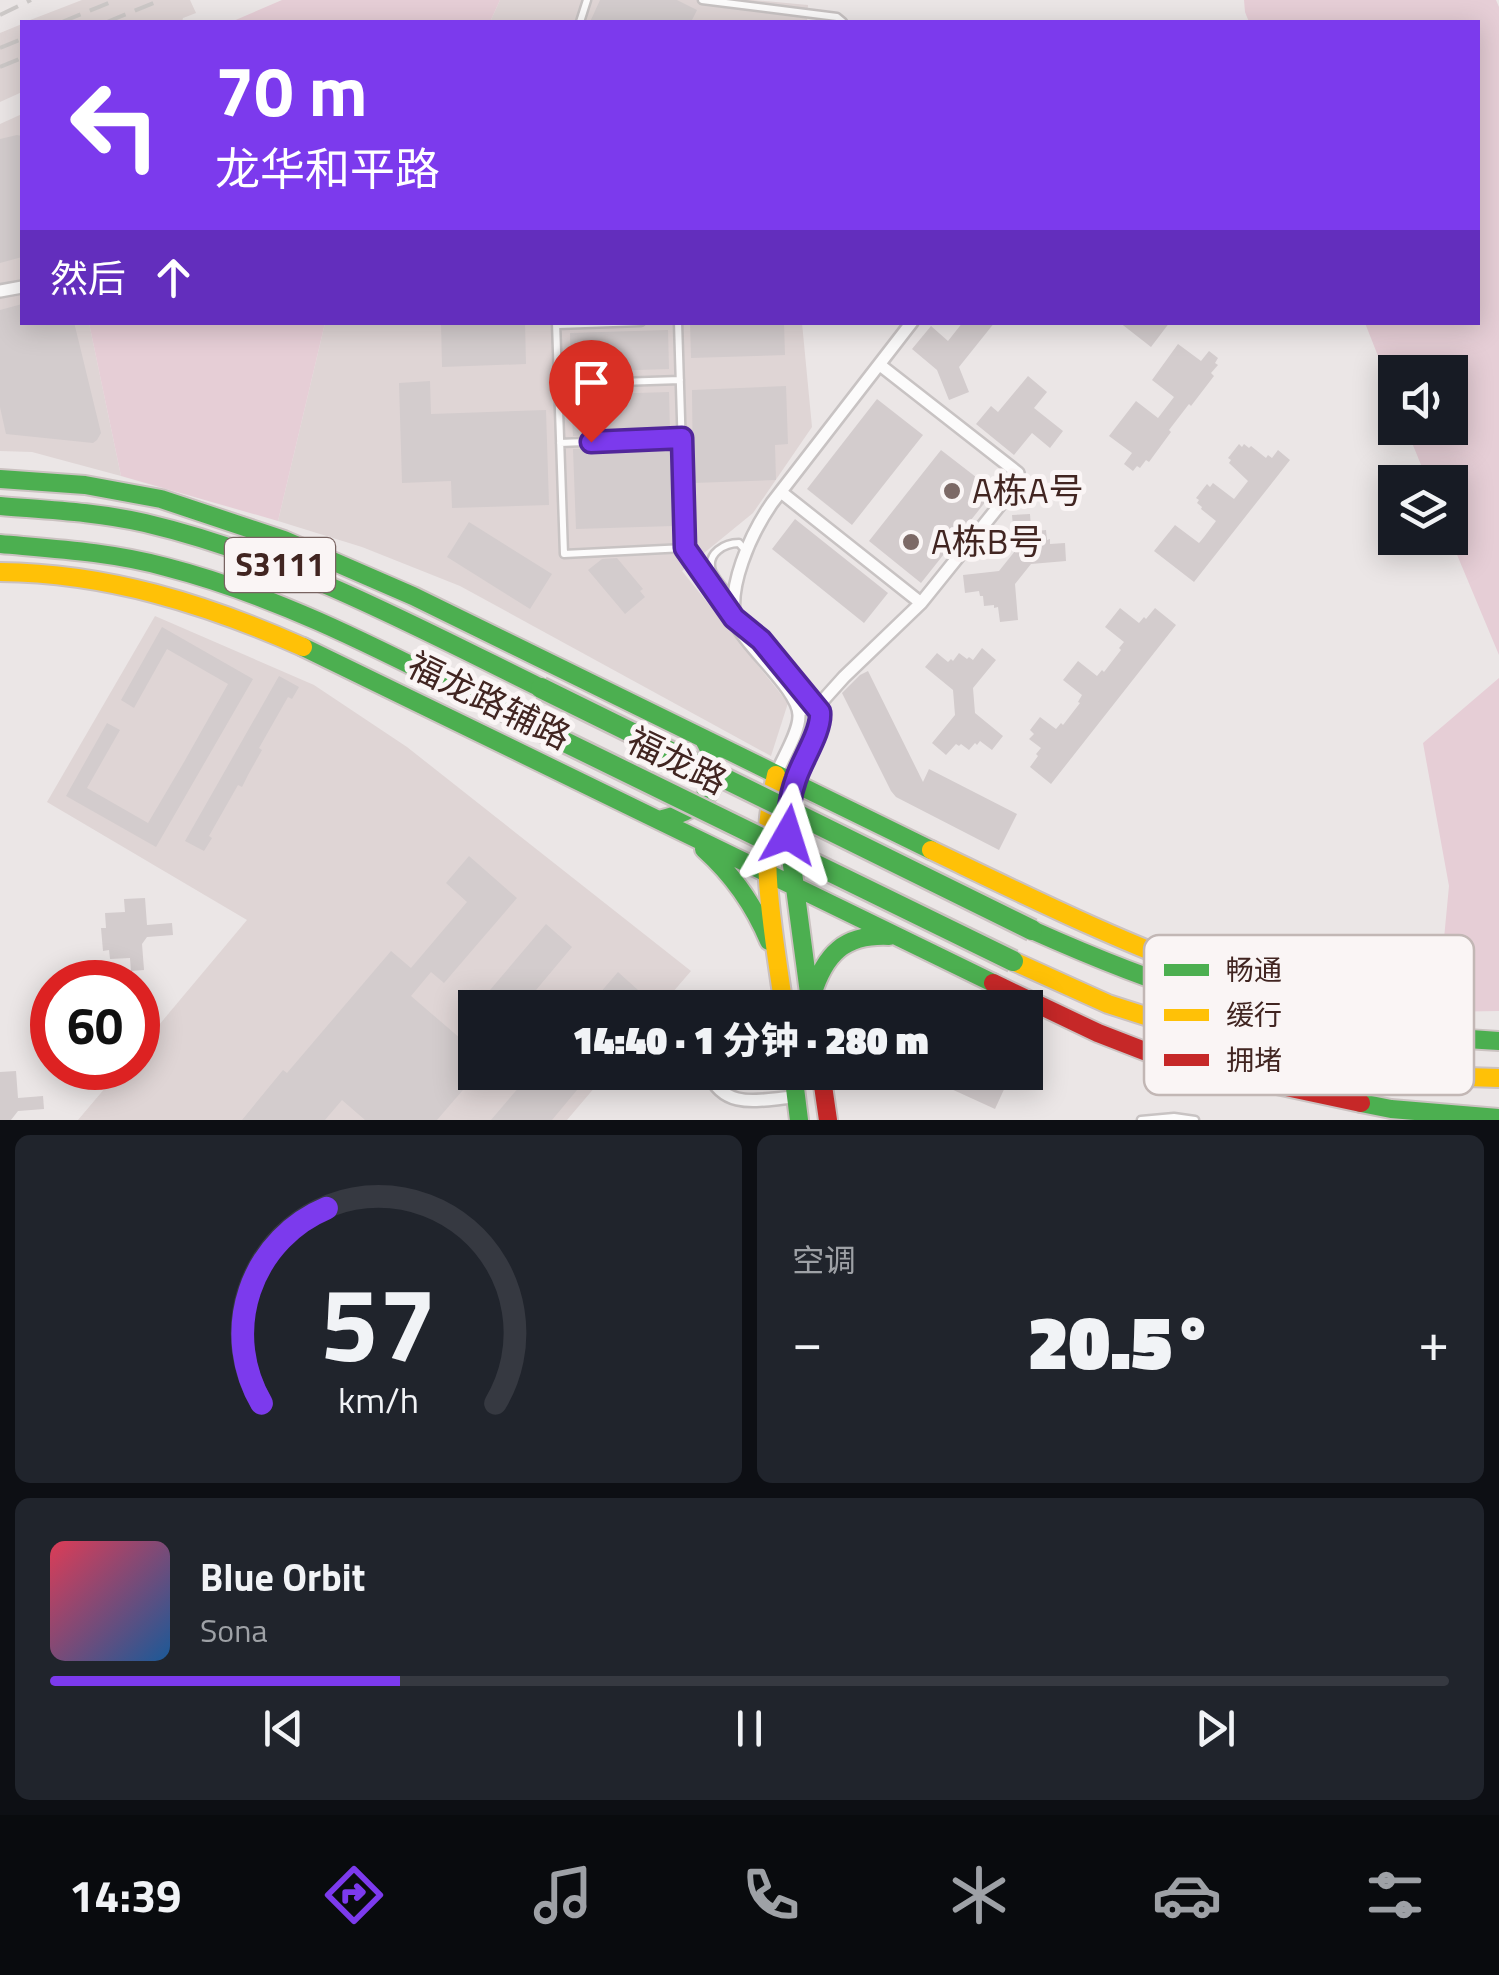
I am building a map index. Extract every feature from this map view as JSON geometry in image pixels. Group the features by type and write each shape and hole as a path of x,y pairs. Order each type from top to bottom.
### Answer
{"main road":[{"name":"福龙路辅路","path":"0,479 85,485 161,499 284,540 412,596 1020,894 1144,950"},
{"name":"福龙路","path":"0,506 142,522 222,544 322,582 1032,930 1144,976"},
{"name":"福龙路","path":"0,544 103,553 228,585 346,634 1013,961 1108,1004 1144,1016"},
{"name":"福龙路辅路","path":"0,572 76,576 222,612 333,660 1092,1032 1144,1053"},
{"path":"658,820 684,814 700,804 710,790 716,769 702,738"},
{"path":"782,990 766,871 768,810 785,780"},
{"path":"785,780 809,990"},
{"path":"680,831 718,861 752,902 779,969"},
{"path":"815,990 828,958 849,941 874,934 900,938"},
{"name":"福龙路","path":"1474,1040 1499,1042"},
{"name":"福龙路","path":"1474,1077 1499,1078"},
{"path":"795,1090 799,1120"},
{"path":"824,1090 828,1120"},
{"name":"福龙路辅路","path":"1326,1095 1391,1109 1499,1118"}],"street":[{"path":"785,780 799,710 734,618 738,574 760,523 781,492 910,325"},
{"path":"880,365 1018,473"},
{"path":"781,492 920,603"},
{"path":"799,710 817,707 920,603 1003,501"},
{"path":"734,618 761,640 817,707 821,718 785,780"},
{"path":"719,1090 734,1100 796,1096"}],"lane":[{"path":"702,0 841,20"},
{"path":"556,325 564,554 685,548"},
{"path":"678,325 685,548 734,618"},
{"path":"558,384 680,380"},
{"path":"560,442 682,438"},
{"path":"735,601 714,574 712,562 719,549 728,544 742,545 746,553"},
{"path":"1141,1120 1174,1116 1195,1120"}],"shaded area":[{"path":"82,0 190,0 196,13 182,20 30,20"},
{"path":"282,0 500,0 491,20 236,20"},
{"path":"500,0 753,0 808,5 807,20 491,20"},
{"path":"1244,0 1496,0 1499,7 1499,655 1457,555 1468,555 1468,465 1421,465 1413,445 1468,445 1468,355 1378,356 1366,325 1480,325 1480,20 1248,20"},
{"path":"20,25 20,93 0,102 0,33"},
{"path":"20,115 20,325 89,325 121,476 32,452 0,451 0,124"},
{"path":"89,325 325,325 278,521 121,476"},
{"path":"325,325 802,325 812,427 753,513 682,571 788,703 771,756 460,586 362,547 278,521"},
{"path":"155,616 314,685 407,747 691,971 675,990 458,990 458,1090 593,1090 567,1120 78,1120 103,1090 160,1090 160,1024 247,920 47,802"},
{"path":"1499,678 1499,1011 1474,1011 1474,935 1444,935 1449,886 1423,743"}],"building":[{"path":"600,0 677,0 697,10 692,20 591,20"},
{"path":"20,136 20,258 0,263 0,139"},
{"path":"20,305 20,325 75,325 101,433 93,443 6,434 0,407 0,310"},
{"path":"441,325 525,325 526,364 442,367"},
{"path":"690,325 784,325 785,355 691,358"},
{"path":"961,325 993,325 959,367 969,392 949,400 937,370 912,349 931,326 948,341"},
{"path":"1123,325 1168,325 1151,347"},
{"path":"668,330 669,369 571,372 570,333"},
{"path":"1178,344 1201,361 1209,351 1218,358 1218,365 1211,373 1214,376 1169,430 1149,462 1146,460 1133,471 1124,464 1132,453 1109,436 1136,401 1158,418 1174,397 1152,380"},
{"path":"1028,376 1047,392 1034,408 1063,431 1050,448 1032,433 1014,455 976,424 991,406 998,412"},
{"path":"430,381 431,414 546,410 549,505 452,508 451,481 402,483 399,383"},
{"path":"786,386 788,444 775,445 776,480 693,483 692,390"},
{"path":"669,392 670,432 573,436 571,395"},
{"path":"877,399 923,435 852,525 807,489"},
{"path":"1239,444 1251,446 1266,458 1272,458 1278,450 1290,460 1194,582 1154,551 1175,525 1199,543 1204,537 1216,521 1197,503 1196,498 1207,484 1210,487 1213,483 1234,499 1248,481 1229,463 1228,458"},
{"path":"671,445 673,526 576,529 573,449"},
{"path":"941,450 994,491 921,583 869,541"},
{"path":"1030,514 1031,528 1046,530 1050,544 1065,543 1066,561 1031,564 1015,584 1018,620 1000,622 998,607 984,606 979,591 965,593 963,575 999,571 1015,551 1012,515"},
{"path":"795,519 888,593 864,623 772,549"},
{"path":"469,522 552,574 530,609 447,557"},
{"path":"617,558 643,589 640,591 645,597 625,614 588,570 602,559"},
{"path":"1120,608 1139,623 1155,608 1176,625 1051,784 1030,767 1041,748 1029,739 1034,734 1030,730 1040,717 1056,729 1080,703 1082,695 1063,680 1078,661 1097,676 1121,650 1124,642 1105,627"},
{"path":"162,627 253,679 156,847 66,796 107,723 120,730 87,788 148,823 184,762 228,684 167,649 134,708 121,700"},
{"path":"982,648 996,660 973,688 975,713 1003,736 992,750 980,741 969,750 956,744 946,755 932,743 955,715 953,690 925,667 937,653 948,662 959,653 973,660"},
{"path":"868,671 923,782 929,769 1017,814 999,850 891,791 842,693"},
{"path":"279,676 299,687 292,699 288,697 204,851 185,841"},
{"path":"469,856 517,898 444,983 431,972 411,996 458,1036 458,1090 463,1090 437,1120 365,1120 342,1100 325,1120 242,1120 391,951 411,968 467,902 446,883"},
{"path":"145,898 147,925 172,923 173,935 147,937 142,944 143,960 110,959 109,950 103,951 101,928 106,928 105,913 125,912 124,899"},
{"path":"546,924 572,947 536,990 490,990"},
{"path":"618,972 638,990 602,990"},
{"path":"16,1071 18,1098 43,1096 44,1109 18,1111 11,1120 0,1120 0,1072"},
{"path":"517,1090 577,1090 552,1120 491,1120"},
{"path":"953,1090 1004,1090 995,1109"}],"railway":[{"path":"0,15 31,0"},
{"path":"67,20 116,0"},
{"path":"112,20 161,0"},
{"path":"0,48 20,40"},
{"path":"0,67 20,59"}],"traffic: fast":[{"path":"0,479 85,485 161,499 284,540 413,596 931,850"},
{"path":"0,506 127,519 248,554 348,594 541,688"},
{"path":"0,544 125,558 212,580 348,635 522,721"},
{"path":"303,647 993,983"},
{"path":"541,688 1032,930"},
{"path":"522,721 1013,961"},
{"path":"659,820 690,809 709,792 715,769 703,738"},
{"path":"794,784 788,805 788,835 809,990"},
{"path":"704,849 742,891 769,941"},
{"path":"1032,930 1144,976"},
{"path":"814,990 823,968 838,949 860,939 889,936"},
{"path":"1474,1039 1499,1041"},
{"path":"795,1090 799,1120"},
{"path":"1361,1103 1499,1118"}],"traffic: slow":[{"path":"0,572 79,578 155,594 230,617 303,647"},
{"path":"776,775 767,863 782,990"},
{"path":"931,850 1144,949"},
{"path":"1013,961 1108,1004 1144,1016"},
{"path":"1474,1077 1499,1078"}],"traffic: jam":[{"path":"993,983 1144,1051"},
{"path":"824,1090 828,1120"},
{"path":"1323,1095 1361,1103"}],"place":[{"name":"A栋A号","path":"952,491"},
{"name":"A栋B号","path":"911,542"}],"route":[{"path":"591,442 682,438 685,548 734,618 761,640 820,712 820,725 788,806 788,835"}]}
